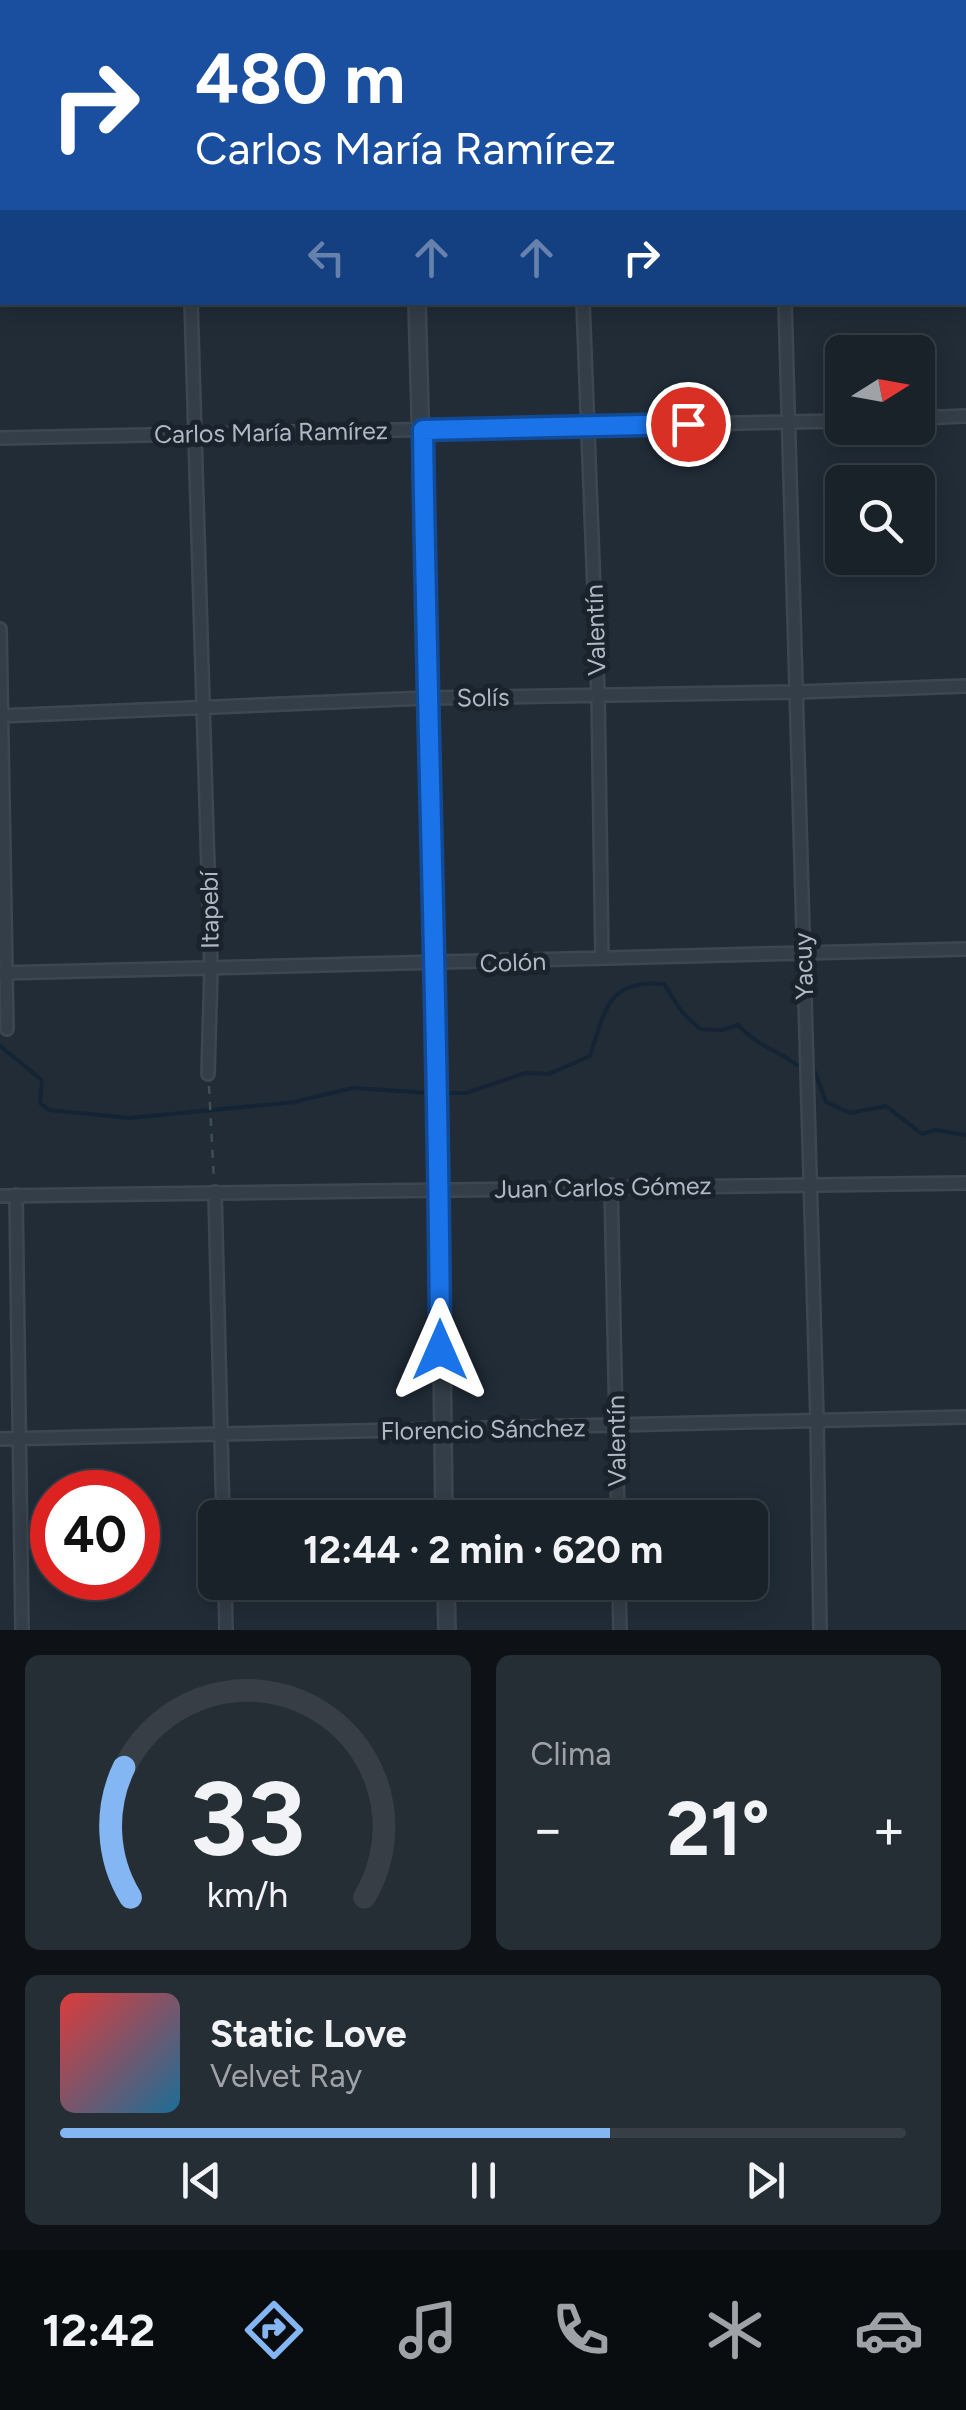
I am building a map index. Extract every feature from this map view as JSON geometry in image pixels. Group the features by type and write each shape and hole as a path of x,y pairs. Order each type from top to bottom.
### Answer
{"street":[{"name":"Itapebí","path":"191,305 211,970 208,1074"},
{"path":"417,305 439,1114 443,1500"},
{"name":"Valentín","path":"583,305 598,694 602,958"},
{"name":"Yacuy","path":"785,305 820,1630"},
{"path":"935,417 966,416"},
{"name":"Carlos María Ramírez","path":"0,438 825,421"},
{"path":"0,629 3,972 7,1029"},
{"name":"Solís","path":"1,716 427,698 966,686"},
{"name":"Colón","path":"3,972 966,949"},
{"name":"Juan Carlos Gómez","path":"0,1196 966,1182"},
{"name":"Valentín","path":"610,1186 618,1500"},
{"path":"215,1192 223,1500"},
{"path":"16,1195 22,1630"},
{"name":"Florencio Sánchez","path":"0,1439 966,1418"},
{"path":"225,1600 226,1630"},
{"path":"446,1600 447,1630"},
{"path":"620,1600 620,1630"}],"path":[{"path":"208,1074 215,1192"}],"waterway":[{"path":"441,1093 466,1093 525,1073 549,1074 590,1056 611,1001 630,987 645,984 664,984 682,1012 700,1029 722,1030 738,1025 759,1043 797,1065"},
{"path":"0,1046 42,1080 40,1103 49,1110 130,1118 294,1102 352,1088 431,1093"},
{"path":"815,1072 826,1102 850,1113 886,1106 922,1134 935,1130 966,1135"}],"route":[{"path":"440,1350 439,1114 423,430 688,424"}]}
